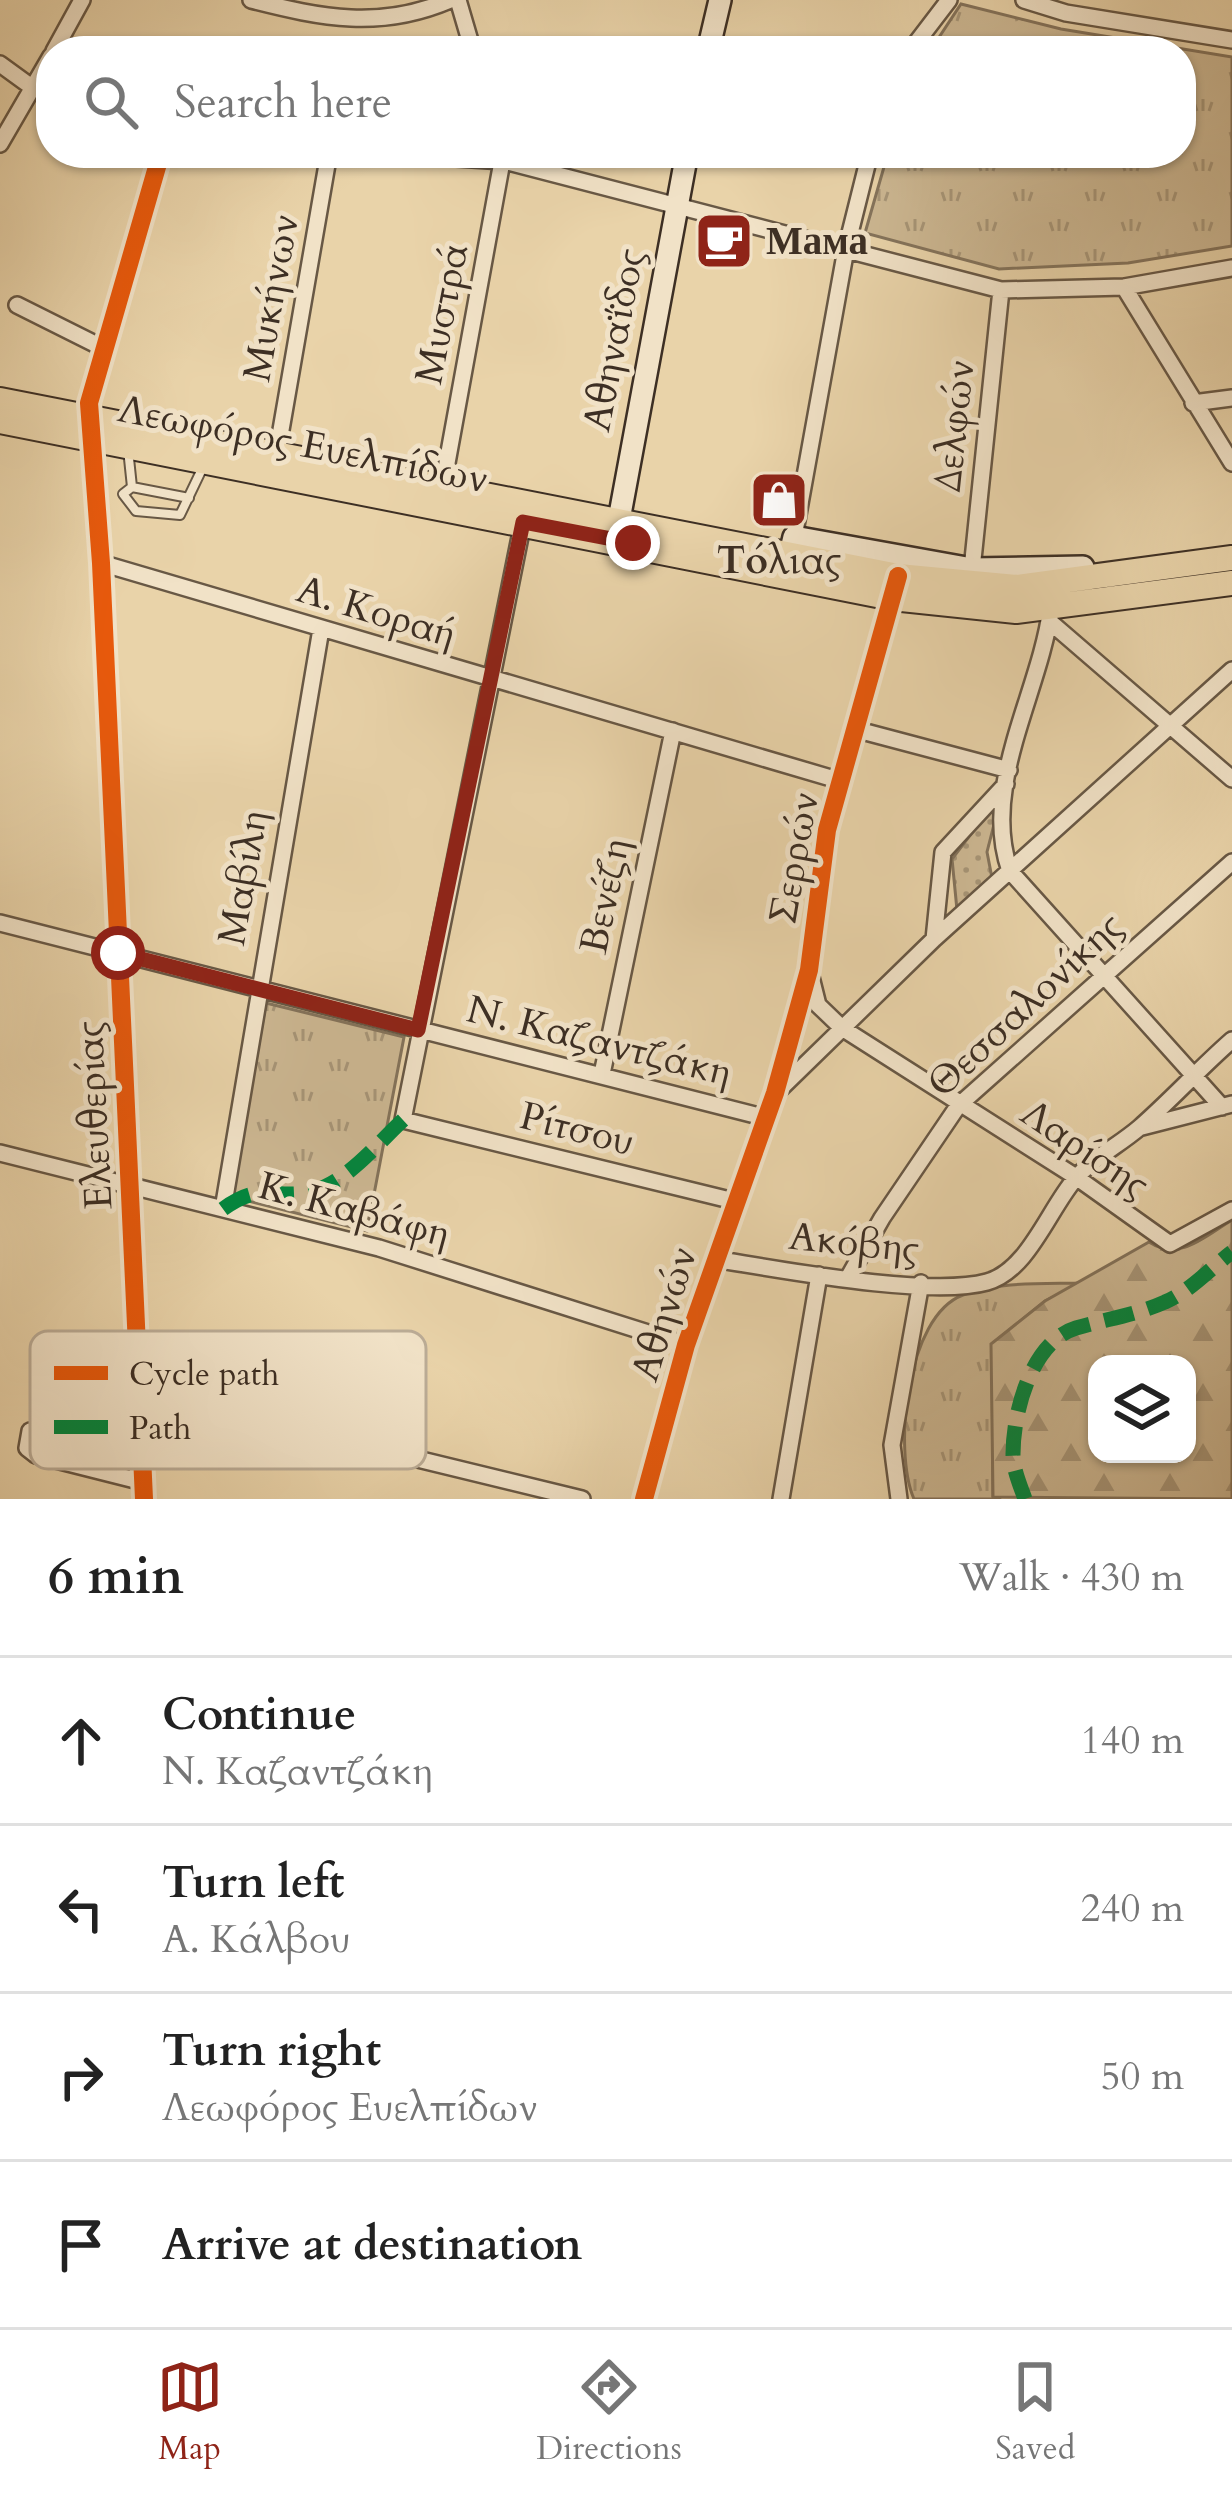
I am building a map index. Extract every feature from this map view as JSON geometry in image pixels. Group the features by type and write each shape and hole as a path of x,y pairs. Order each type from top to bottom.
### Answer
{"main road":[{"name":"Λεωφόρος Ευελπίδων","path":"0,400 91,429 128,447 523,522 792,545 895,587 1016,587 1232,558"},
{"name":"Λεωφόρος Ευελπίδων","path":"0,422 277,453 442,485 617,530 987,610 1050,615 1232,583"}],"street":[{"path":"62,36 82,0"},
{"path":"251,0 321,17 370,22 420,13 454,0 467,36"},
{"path":"711,36 719,0"},
{"path":"921,36 949,0"},
{"path":"1024,0 1232,40"},
{"path":"0,64 36,89"},
{"path":"0,144 36,82"},
{"name":"Ελευθερίας","path":"137,1331 91,429 101,347 156,168"},
{"name":"Μυκήνων","path":"277,453 326,168"},
{"name":"Μυστρά","path":"442,485 501,168"},
{"path":"546,168 1001,290 1124,287 1232,268"},
{"name":"Αθηναΐδος","path":"617,530 684,168"},
{"path":"866,168 846,249 792,545 972,569 1065,569 1232,546"},
{"path":"1124,287 1232,463"},
{"name":"Δελφών","path":"972,569 1001,290"},
{"path":"16,305 101,347"},
{"path":"1192,404 1232,398"},
{"path":"418,1030 523,522"},
{"name":"Α. Κοραή","path":"101,563 842,781"},
{"name":"Σερρών","path":"751,1150 775,1094 809,970 827,830 895,587"},
{"path":"1227,1106 1010,872 1001,829 1007,777 1050,615 1232,779"},
{"name":"Μαβίλη","path":"223,1209 321,629"},
{"path":"775,1094 934,939 1232,670"},
{"path":"857,730 1007,777"},
{"name":"Βενέζη","path":"602,1074 673,731"},
{"path":"934,939 944,852 1007,777"},
{"name":"Θεσσαλονίκης","path":"848,1278 893,1200 958,1106 1232,862"},
{"name":"Ν. Καζαντζάκη","path":"0,923 764,1117"},
{"name":"Λαρίσης","path":"809,970 818,1006 842,1028 1076,1177 1170,1244 1232,1210"},
{"name":"Ρίτσου","path":"418,1030 403,1120 734,1201"},
{"path":"1076,1177 1139,1128 1232,1040"},
{"path":"1139,1128 1227,1106"},
{"name":"Αθηνών","path":"644,1499 686,1345 751,1150"},
{"name":"Κ. Καβάφη","path":"0,1153 379,1248 686,1345"},
{"name":"Ακόβης","path":"715,1259 819,1276 988,1282 1006,1272 1025,1250 1076,1177"},
{"path":"781,1499 819,1276"},
{"path":"899,1499 892,1445 921,1283"},
{"path":"426,1461 582,1499"},
{"path":"82,1469 143,1491"}],"lane":[{"path":"128,447 132,510 180,515 206,462"},
{"path":"95,485 189,498"}],"green space":[{"path":"961,4 1104,36 940,36"},
{"path":"1196,51 1232,57 1232,246 1128,263 999,269 865,233 884,168 1196,168"},
{"path":"1002,793 987,852 992,878 957,910 952,859"},
{"path":"266,1003 404,1037 367,1231 232,1197"},
{"path":"1232,1220 1232,1499 993,1497 991,1344 1045,1301 1149,1242 1171,1249 1202,1239"},
{"path":"1083,1283 1045,1301 992,1344 993,1496 1001,1499 914,1499 905,1450 909,1387 928,1329 944,1308 963,1295 992,1287"}],"marked path":[{"path":"223,1209 248,1195 300,1193 326,1186 350,1171 403,1120"},
{"path":"1025,1499 1013,1460 1014,1437 1028,1381 1047,1348 1076,1328 1174,1298 1232,1252"}],"cycle path":[{"path":"136,1331 101,563 89,403 157,168"},
{"path":"644,1499 686,1345 775,1093 809,970 827,830 898,576"},
{"path":"143,1469 144,1499"}],"place":[{"name":"Мама","path":"724,241"},
{"name":"Τόλιας","path":"779,500"}],"route":[{"path":"118,953 418,1030 523,522 633,543"}]}
